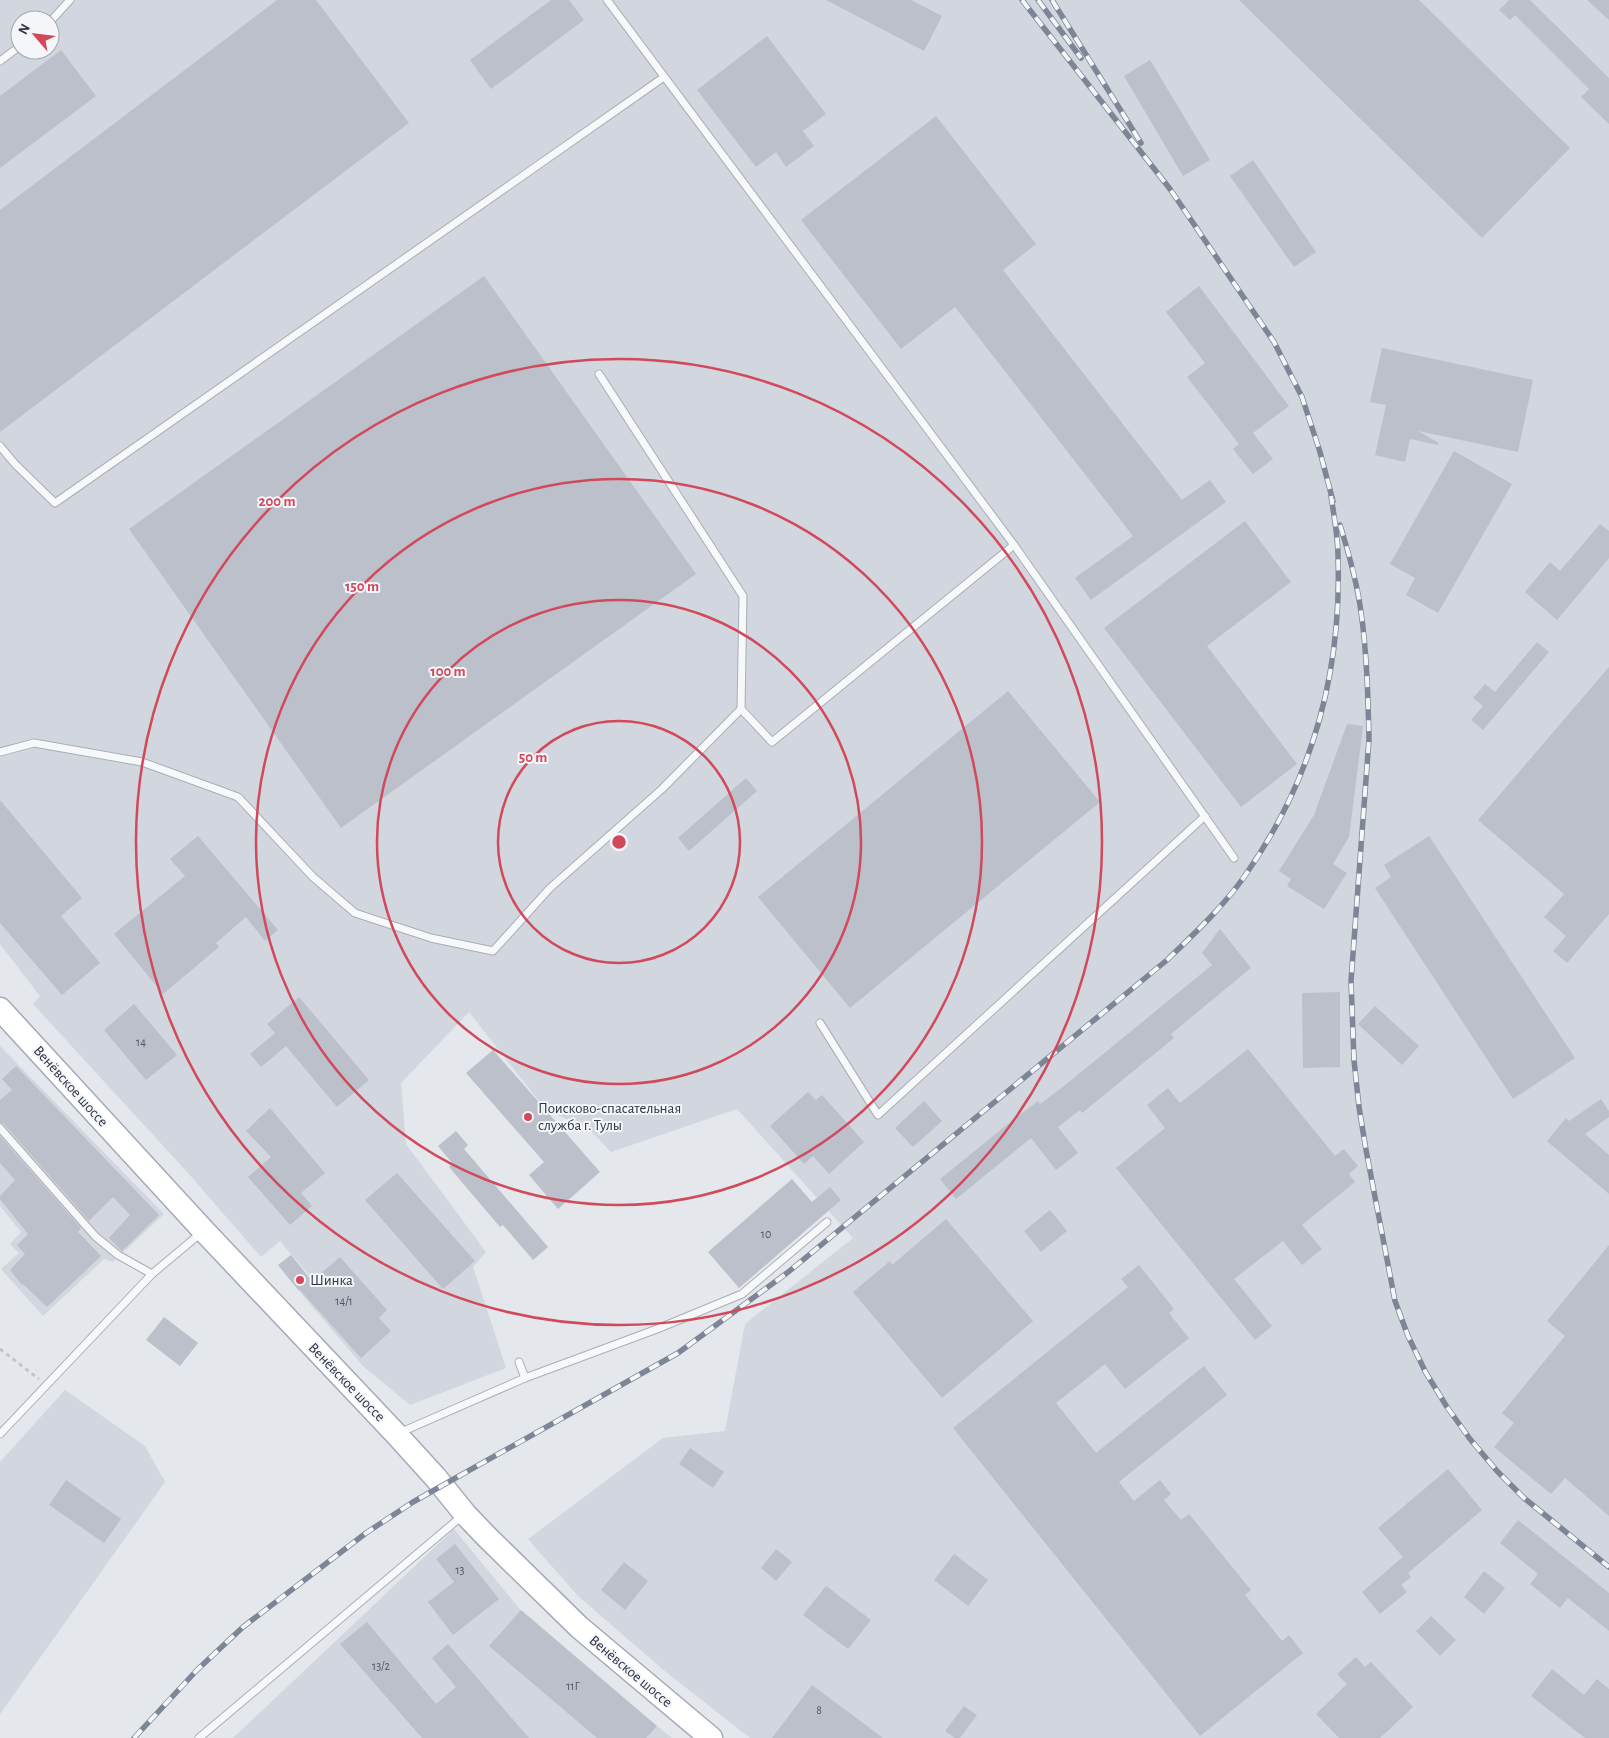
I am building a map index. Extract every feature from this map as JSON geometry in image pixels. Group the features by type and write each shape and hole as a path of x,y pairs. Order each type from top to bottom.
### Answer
{"main road":[{"name":"Венёвское шоссе","path":"0,1009 204,1231 396,1434 436,1478 465,1514 579,1627 712,1738"}],"lane":[{"path":"60,11 70,0"},
{"path":"607,0 1014,545 1234,858"},
{"path":"0,446 15,464 55,502 664,77"},
{"path":"599,374 742,596 741,709 772,742 1014,545"},
{"path":"0,752 34,743 142,762 238,797 313,877 355,913 431,938 493,951 550,888 662,789 741,709"},
{"path":"820,1023 878,1115 1205,816"},
{"path":"0,1128 95,1236 118,1255 152,1274"},
{"path":"396,1434 524,1378 657,1329 742,1294 828,1222"},
{"path":"0,1434 152,1274 204,1231"},
{"path":"519,1362 524,1378"},
{"path":"199,1738 465,1514"}],"path":[{"path":"0,1348 46,1384"}],"shaded area":[{"path":"0,0 1609,0 1609,1738 750,1738 666,1672 578,1596 528,1539 663,1438 725,1431 745,1324 853,1238 737,1109 611,1152 589,1129 546,1110 469,1012 401,1083 406,1144 486,1252 473,1267 506,1368 410,1405 363,1366 299,1291 313,1280 280,1241 261,1257 188,1173 33,1004 40,996 0,944"},
{"path":"0,1046 164,1214 113,1262 104,1259 43,1316 1,1269 19,1253 10,1244 21,1232 0,1206"},
{"path":"65,1390 145,1446 165,1482 0,1714 0,1462"},
{"path":"454,1529 536,1629 672,1738 233,1738"}],"building":[{"path":"277,0 316,0 409,123 0,432 0,210"},
{"path":"551,0 569,0 584,20 491,89 470,60"},
{"path":"826,0 911,0 942,16 924,51"},
{"path":"1239,0 1419,0 1570,148 1482,238"},
{"path":"1509,0 1530,0 1609,78 1609,124 1581,97 1589,89 1515,15 1510,20 1499,10"},
{"path":"1587,0 1609,0 1609,20"},
{"path":"767,36 826,114 803,131 814,146 786,167 776,152 756,167 697,90"},
{"path":"60,51 96,96 0,168 0,96 48,60 60,60"},
{"path":"1150,60 1210,160 1183,176 1124,76"},
{"path":"936,116 1036,244 1003,270 1182,500 1210,480 1226,502 1091,600 1075,578 1133,536 955,307 901,349 801,220"},
{"path":"1253,160 1316,252 1294,267 1230,176"},
{"path":"484,276 696,574 341,828 129,529"},
{"path":"1199,286 1289,406 1253,433 1273,459 1253,474 1233,449 1239,444 1187,377 1205,363 1166,312"},
{"path":"1382,348 1533,380 1518,452 1418,431 1439,443 1438,445 1410,439 1405,462 1375,455 1386,405 1370,402"},
{"path":"1454,451 1512,484 1438,613 1406,595 1415,578 1390,564"},
{"path":"1245,521 1291,582 1207,646 1297,764 1241,807 1104,628"},
{"path":"1600,524 1609,531 1609,558 1557,620 1525,592 1550,562 1560,571"},
{"path":"1537,642 1549,652 1483,730 1471,720 1483,706 1473,698 1485,684 1495,692"},
{"path":"1609,667 1609,914 1567,963 1553,951 1566,936 1544,917 1564,894 1478,820"},
{"path":"1008,691 1100,802 850,1008 758,897"},
{"path":"1347,724 1363,726 1349,837 1333,864 1347,873 1324,909 1287,886 1291,879 1279,871 1314,815"},
{"path":"746,778 757,791 689,851 678,838"},
{"path":"0,800 82,898 61,916 100,963 62,995 0,923"},
{"path":"198,836 278,930 265,941 246,917 216,943 219,947 163,994 114,934 185,876 170,859"},
{"path":"1429,836 1575,1058 1513,1099 1375,888 1391,877 1384,865"},
{"path":"1220,929 1251,968 1171,1034 1174,1038 1082,1113 1080,1110 1058,1127 1078,1153 1056,1170 1031,1138 956,1199 940,1179 1038,1101 1040,1104 1064,1086 1212,965 1202,953"},
{"path":"1340,992 1340,1067 1303,1068 1302,993"},
{"path":"299,997 369,1080 337,1107 286,1046 261,1067 250,1054 275,1033 267,1024"},
{"path":"134,1004 177,1055 146,1080 104,1030"},
{"path":"1375,1006 1419,1046 1402,1065 1358,1024"},
{"path":"1248,1049 1335,1156 1344,1149 1358,1166 1349,1174 1355,1182 1302,1225 1322,1249 1302,1265 1283,1241 1234,1279 1272,1326 1255,1340 1116,1168 1165,1128 1147,1105 1168,1088 1180,1103"},
{"name":"Поисково-спасательная служба г. Тулы","path":"493,1050 600,1172 558,1209 529,1175 544,1162 466,1073"},
{"path":"16,1066 159,1215 122,1251 109,1238 130,1215 113,1197 89,1221 4,1124 0,1123 0,1100 12,1090 2,1079"},
{"path":"808,1092 816,1100 822,1095 864,1142 829,1174 813,1156 804,1164 770,1126"},
{"path":"1601,1099 1609,1111 1609,1117 1585,1134 1609,1155 1609,1194 1547,1141 1566,1118 1569,1121"},
{"path":"924,1101 942,1121 913,1147 895,1128"},
{"path":"270,1108 325,1173 301,1193 312,1206 290,1225 248,1177 271,1157 246,1131"},
{"path":"456,1131 468,1145 464,1149 548,1247 533,1260 503,1225 500,1227 449,1167 453,1164 438,1146"},
{"path":"0,1136 81,1228 78,1232 101,1256 47,1307 22,1285 10,1270 25,1254 17,1245 28,1234 0,1199 0,1196 15,1180 0,1163"},
{"path":"397,1173 475,1261 443,1289 365,1200"},
{"path":"792,1179 812,1202 830,1187 841,1200 739,1288 708,1252"},
{"path":"1050,1210 1067,1231 1041,1252 1024,1231"},
{"path":"946,1219 1033,1321 942,1398 853,1292 890,1261 892,1265"},
{"path":"1609,1245 1609,1516 1565,1478 1551,1494 1494,1447 1514,1423 1502,1413 1565,1336 1547,1321"},
{"path":"291,1255 312,1281 340,1257 387,1310 379,1318 391,1331 361,1358 299,1291 278,1265"},
{"path":"1139,1265 1174,1309 1169,1313 1189,1338 1125,1389 1105,1364 1056,1403 1096,1453 1204,1366 1227,1395 1119,1482 1134,1501 1160,1480 1171,1494 1164,1500 1181,1520 1189,1514 1251,1590 1245,1595 1282,1641 1289,1635 1303,1653 1200,1736 953,1428 1128,1287 1121,1279"},
{"path":"164,1317 198,1343 180,1366 146,1340"},
{"path":"690,1448 724,1472 713,1488 679,1464"},
{"path":"1448,1469 1482,1510 1408,1573 1411,1577 1401,1585 1407,1592 1380,1614 1362,1592 1403,1557 1378,1528"},
{"path":"66,1480 121,1519 104,1543 49,1505"},
{"path":"1518,1520 1609,1593 1609,1631 1568,1598 1560,1608 1530,1584 1538,1574 1500,1543"},
{"path":"455,1544 499,1599 453,1635 428,1602 454,1582 436,1559"},
{"path":"776,1549 792,1562 776,1581 761,1568"},
{"path":"954,1554 988,1580 968,1606 934,1580"},
{"path":"624,1562 648,1581 625,1610 601,1590"},
{"path":"1484,1571 1505,1588 1484,1614 1464,1597"},
{"path":"826,1586 871,1620 848,1649 803,1615"},
{"path":"521,1610 657,1726 646,1738 597,1738 489,1646"},
{"path":"1431,1616 1456,1640 1440,1656 1416,1631"},
{"path":"367,1622 436,1704 456,1687 432,1658 448,1644 529,1738 422,1738 340,1644"},
{"path":"1356,1657 1365,1667 1371,1662 1413,1707 1380,1738 1339,1738 1316,1714 1347,1684 1337,1674"},
{"path":"1552,1669 1584,1695 1597,1679 1609,1689 1609,1738 1585,1738 1531,1696"},
{"path":"812,1685 855,1717 883,1738 772,1738"},
{"path":"964,1706 977,1715 960,1738 955,1738 945,1731"}],"railway":[{"path":"1022,0 1170,189 1274,342 1302,397 1320,452 1333,501"},
{"path":"1038,0 1081,58"},
{"path":"1052,0 1141,143"},
{"path":"134,1738 197,1670 243,1627 366,1533 413,1502 678,1353 787,1273 1167,960 1207,920 1244,877 1268,840 1288,803 1305,764 1318,724 1328,684 1335,642 1338,599 1338,549 1331,496"},
{"path":"1340,525 1352,568 1361,612 1366,660 1369,723 1351,981 1354,1060 1366,1150 1395,1301 1408,1336 1426,1373 1470,1439 1497,1471 1524,1498 1609,1567"}],"place":[{"name":"Поисково-спасательная служба г. Тулы","path":"528,1117"},
{"name":"Шинка","path":"300,1280"}]}
